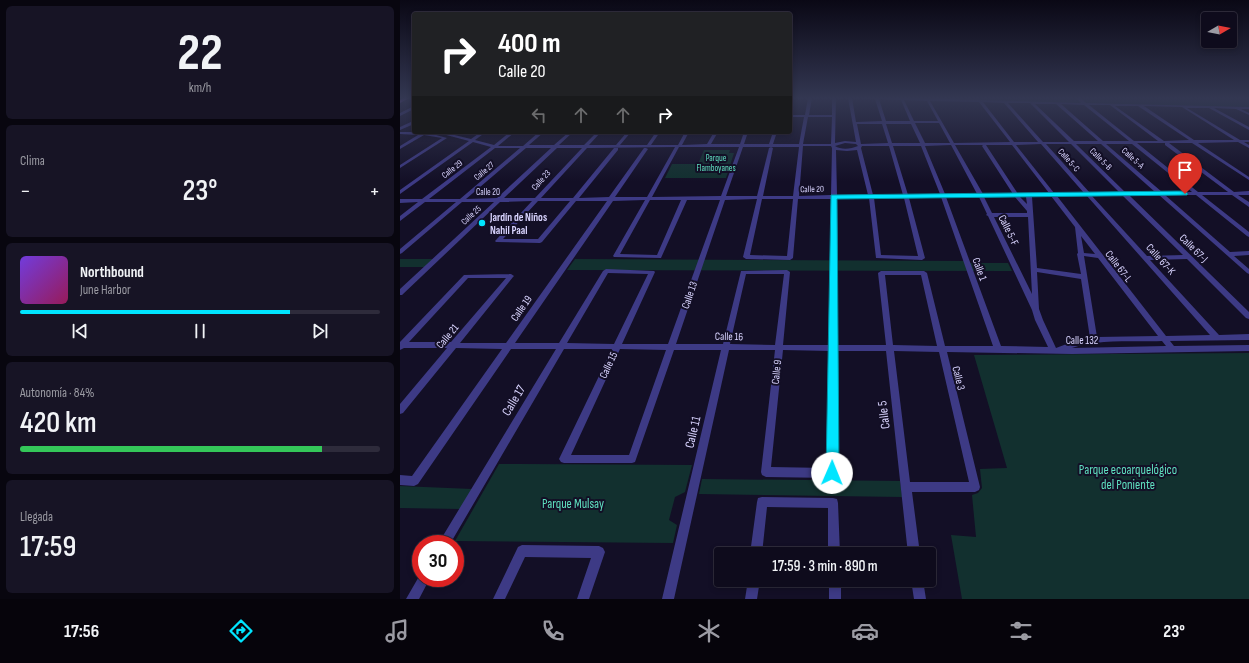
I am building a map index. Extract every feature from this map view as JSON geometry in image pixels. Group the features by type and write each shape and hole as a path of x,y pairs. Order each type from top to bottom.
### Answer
{"street":[{"path":"774,134 746,257 790,258 804,126"},
{"path":"832,126 834,348"},
{"path":"856,126 871,196 878,257 922,258 892,145 885,126"},
{"name":"Calle 1","path":"914,126 944,196 998,349"},
{"name":"Calle 5-F","path":"942,126 980,195 1036,310 1039,320 1056,350"},
{"name":"Calle 67-L","path":"999,126 1098,256 1172,349"},
{"name":"Calle 5-C","path":"1027,126 1089,194"},
{"name":"Calle 5-B","path":"1056,126 1125,194"},
{"name":"Calle 5-A","path":"1083,126 1249,272"},
{"path":"1113,126 1249,235"},
{"path":"1142,126 1249,205"},
{"path":"1169,126 1249,179"},
{"path":"1217,126 1246,143"},
{"path":"400,131 412,130"},
{"path":"400,131 412,132"},
{"path":"400,148 423,134"},
{"path":"429,134 470,142"},
{"path":"444,134 493,148 833,146 847,150 859,146 892,145 1246,143"},
{"path":"400,192 481,134"},
{"name":"Calle 29","path":"400,220 510,134"},
{"name":"Calle 27","path":"400,252 540,134"},
{"name":"Calle 25","path":"400,294 569,134"},
{"name":"Calle 23","path":"574,199 540,241 498,241 597,134"},
{"path":"574,199 627,134"},
{"name":"Calle 19","path":"400,480 414,481 657,134"},
{"path":"685,198 659,257 616,256 686,134"},
{"path":"708,146 715,134"},
{"name":"Calle 13","path":"632,459 745,134"},
{"path":"400,167 445,138"},
{"path":"400,141 411,141"},
{"path":"833,146 845,142 859,146"},
{"path":"952,145 984,146 1013,144"},
{"path":"984,146 1029,213"},
{"path":"678,147 741,147"},
{"name":"Calle 20","path":"400,201 1249,193"},
{"name":"Calle 67-K","path":"1089,194 1217,338"},
{"name":"Calle 67-J","path":"1125,194 1249,316"},
{"path":"1029,195 1036,310"},
{"path":"990,215 1029,213"},
{"path":"1077,228 1094,340"},
{"path":"1228,254 1249,253"},
{"path":"1080,254 1098,256"},
{"path":"1146,258 1188,257"},
{"path":"1034,270 1084,278"},
{"name":"Calle 17","path":"449,535 606,272 652,272"},
{"name":"Calle 15","path":"632,459 564,458 652,272"},
{"name":"Calle 9","path":"743,272 787,272 766,472 832,473 834,348"},
{"name":"Calle 11","path":"668,599 743,272"},
{"name":"Calle 3","path":"881,273 924,273 975,487 906,487"},
{"name":"Calle 5","path":"881,273 913,547"},
{"name":"Calle 21","path":"400,410 511,276 466,276 401,345"},
{"name":"Calle 132","path":"1056,350 1080,342 1094,340 1249,337"},
{"name":"Calle 16","path":"401,345 1056,350"},
{"name":"Calle 132","path":"1056,350 1249,348"},
{"path":"757,547 762,502 833,504 834,547"},
{"path":"499,599 522,551 599,552 583,599"},
{"path":"412,599 419,587"},
{"path":"752,599 753,587"},
{"path":"834,587 835,599"},
{"path":"918,587 920,599"}],"green space":[{"name":"Parque Flamboyanes","path":"704,150 730,150 729,153 734,153 726,178 665,178 672,164 698,164"},
{"path":"400,259 434,259 425,267 400,267"},
{"path":"575,259 963,261 971,263 1008,263 1012,271 567,270"},
{"name":"Parque ecoarquelógico del Poniente","path":"1249,353 1249,599 962,599 951,535 976,537 972,495 978,493 982,488 980,469 1007,468 974,355"},
{"name":"Parque Mulsay","path":"499,464 692,465 685,492 675,497 669,520 677,525 673,543 464,541 464,535 458,535"},
{"path":"702,479 900,481 902,497 699,494"},
{"path":"400,486 472,489 460,509 400,508"}],"place":[{"name":"Jardín de Niños Nahil Paal","path":"482,223"}],"route":[{"path":"832,473 834,197 1185,194"}]}
